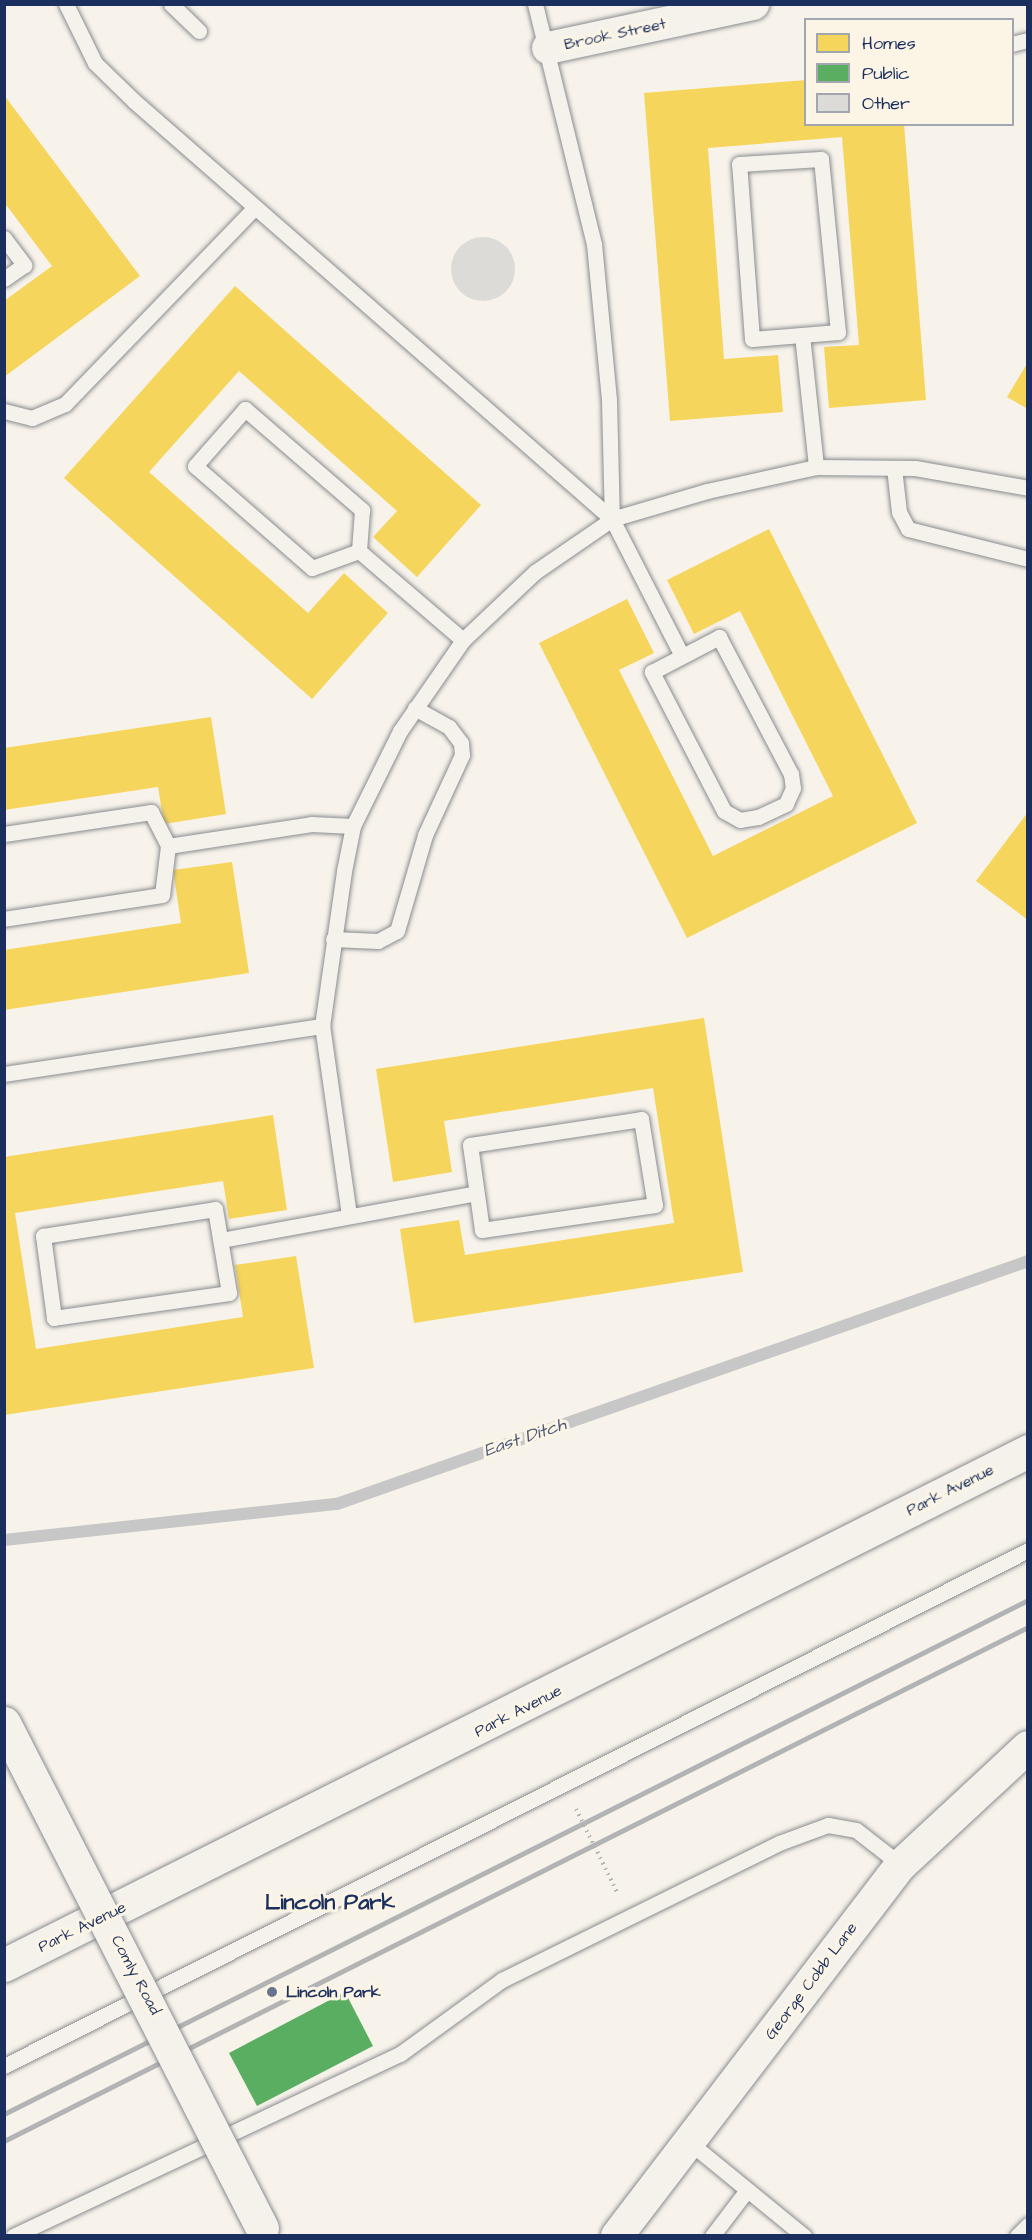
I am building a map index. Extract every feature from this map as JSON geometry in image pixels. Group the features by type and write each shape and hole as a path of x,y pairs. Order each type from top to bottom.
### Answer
{"street":[{"name":"Brook Street","path":"548,48 753,4"},
{"name":"Park Avenue","path":"4,1965 1028,1451"},
{"name":"Comly Road","path":"4,1723 262,2228"},
{"name":"George Cobb Lane","path":"617,2235 901,1865 1028,1747"}],"lane":[{"path":"66,4 95,63 253,209 612,519 680,652"},
{"path":"171,4 199,31"},
{"path":"535,4 548,48 594,244 609,400 612,519"},
{"path":"820,159 838,332 802,334 752,339 739,164 820,159"},
{"path":"4,411 32,418 65,404 253,209"},
{"path":"4,238 24,265 4,279"},
{"path":"802,334 816,467"},
{"path":"245,409 362,510 359,551 312,568 195,466 245,409"},
{"path":"349,1215 322,1026 333,939 353,826 415,708 463,640 535,572 612,519 816,467 894,468 1028,488"},
{"path":"894,468 898,512 908,529 1028,559"},
{"path":"359,551 463,640"},
{"path":"719,637 791,774 794,788 786,804 740,820 724,811 652,672 680,652 719,637"},
{"path":"333,939 378,941 397,931 425,835 462,755 461,743 449,727 415,708"},
{"path":"4,834 151,812 168,846 162,895 4,919"},
{"path":"168,846 310,824 353,826"},
{"path":"4,1074 322,1026"},
{"path":"641,1119 655,1205 482,1230 476,1193 470,1145 641,1119"},
{"path":"221,1240 476,1193"},
{"path":"215,1209 221,1240 229,1293 54,1318 43,1236 215,1209"},
{"path":"4,2066 561,1782 1028,1550"},
{"path":"13,2235 400,2054 502,1980 629,1916 828,1825 856,1830 901,1865"},
{"path":"689,2142 804,2235"},
{"path":"712,2235 747,2190"},
{"path":"1017,2235 1028,2225"}],"path":[{"path":"561,1782 629,1916"}],"building: Homes":[{"path":"804,80 804,126 904,126 926,400 829,408 824,347 859,345 842,137 708,148 724,359 778,355 783,412 670,421 644,93"},
{"path":"4,95 140,276 4,377 4,301 52,266 4,202"},
{"path":"235,286 481,505 417,577 373,537 397,511 239,371 149,472 308,613 344,573 388,613 312,699 64,478"},
{"path":"1028,362 1028,409 1007,397"},
{"path":"769,529 917,823 687,938 539,643 627,599 654,653 619,670 713,856 833,796 740,611 694,634 667,580"},
{"path":"211,717 226,814 164,824 158,787 4,810 4,748"},
{"path":"1028,812 1028,920 976,881"},
{"path":"232,862 249,973 4,1010 4,950 181,923 173,870"},
{"path":"704,1018 743,1272 414,1323 400,1229 459,1220 465,1255 674,1223 653,1088 444,1121 452,1172 393,1182 376,1069"},
{"path":"273,1115 287,1210 229,1219 223,1181 15,1213 36,1349 243,1317 235,1265 296,1256 314,1368 4,1415 4,1157"}],"building: Public":[{"name":"Lincoln Park","path":"345,1992 373,2046 257,2106 229,2053"}],"building: Other":[{"path":"483,237 501,243 509,251 515,269 509,287 501,295 483,301 465,295 457,287 451,269 457,251 465,243"}],"waterway":[{"name":"East Ditch","path":"4,1540 337,1504 1028,1261"}],"railway":[{"path":"4,2114 1028,1600"},
{"path":"4,2141 1028,1627"}],"place":[{"name":"Lincoln Park","path":"272,1992"}],"district":[{"name":"Lincoln Park","path":"330,1903"}]}
